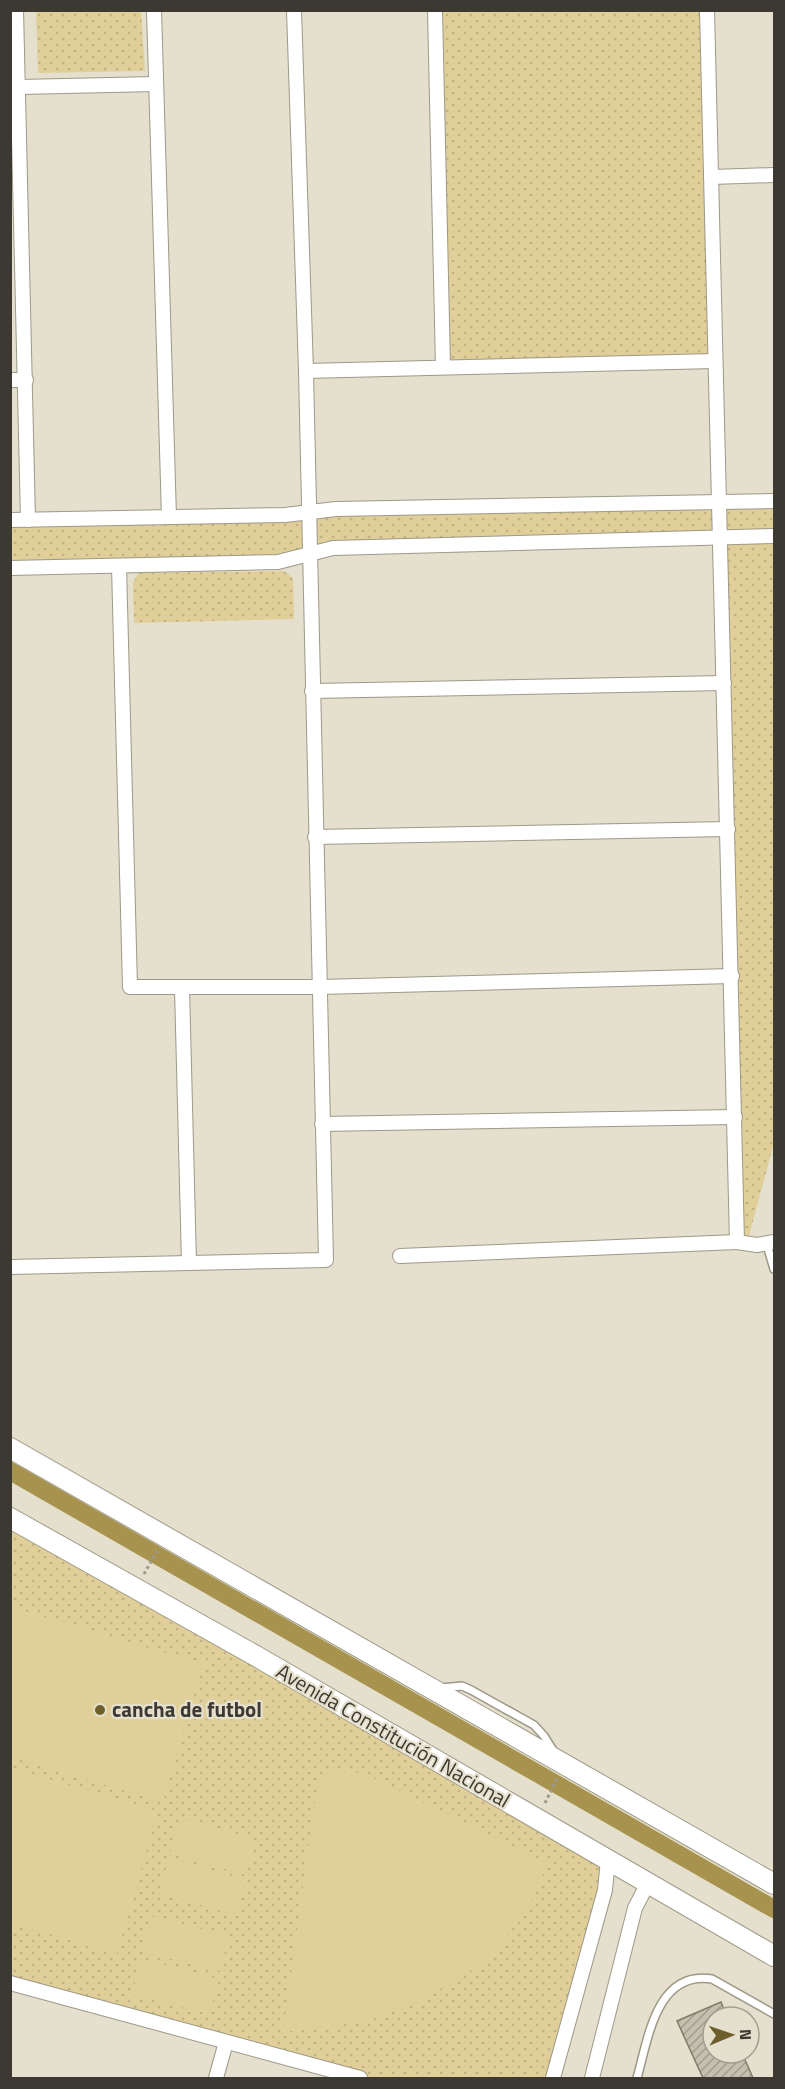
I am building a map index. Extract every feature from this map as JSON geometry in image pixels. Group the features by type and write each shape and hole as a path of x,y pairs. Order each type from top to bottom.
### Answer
{"main road":[{"path":"10,1448 774,1884"},
{"name":"Avenida Constitución Nacional","path":"10,1518 774,1956"}],"street":[{"path":"16,10 28,520"},
{"path":"154,10 169,517"},
{"path":"10,1268 326,1260 306,371 294,10"},
{"path":"435,10 443,367"},
{"path":"707,10 737,1242"},
{"path":"19,87 156,84"},
{"path":"711,177 774,175"},
{"path":"306,371 716,361"},
{"path":"10,380 26,380"},
{"path":"10,520 285,515 336,509 774,501"},
{"path":"10,568 278,562 333,549 774,536"},
{"path":"120,566 130,987 319,987 732,976"},
{"path":"312,691 724,683"},
{"path":"315,837 728,830"},
{"path":"182,988 189,1263"},
{"path":"322,1124 735,1117"},
{"path":"400,1256 737,1242 757,1245 770,1243"},
{"path":"553,2079 605,1890 608,1860"},
{"path":"592,2079 635,1908 648,1883"},
{"path":"10,1983 360,2079"},
{"path":"216,2079 226,2042"}],"lane":[{"path":"770,1243 774,1269"},
{"path":"637,2079 653,2019 660,2004 676,1986 691,1979 702,1977 712,1979 774,2014"}],"path":[{"path":"135,1588 166,1537"},
{"path":"536,1819 562,1763"}],"shaded area":[{"path":"141,11 145,71 38,73 36,12"},
{"path":"435,11 707,11 715,361 443,367"},
{"path":"774,500 774,1143 747,1243 737,1242 720,537 333,548 278,562 11,568 10,519"},
{"path":"284,571 293,578 294,619 134,623 133,582 139,573"},
{"path":"10,1522 608,1860 552,2078 358,2078 11,1986"},
{"name":"cancha de futbol","path":"11,1607 203,1664 163,1802 11,1757"},
{"path":"11,1768 158,1811 117,1954 11,1923"},
{"path":"333,1772 363,1773 548,1864 528,1907 491,1959 420,2001 364,2022 283,2032 315,1800 321,1778"},
{"path":"181,1818 256,1840 246,1875 170,1853"},
{"path":"169,1858 246,1880 235,1915 159,1893"},
{"path":"150,1916 229,1936 220,1971 142,1952"},
{"path":"141,1959 219,1979 210,2014 132,1995"}],"building":[{"path":"701,2011 701,2065 747,2065 753,2078 703,2078 677,2021"}],"waterway":[{"path":"10,1471 774,1909"}],"place":[{"name":"cancha de futbol","path":"100,1710"}]}
